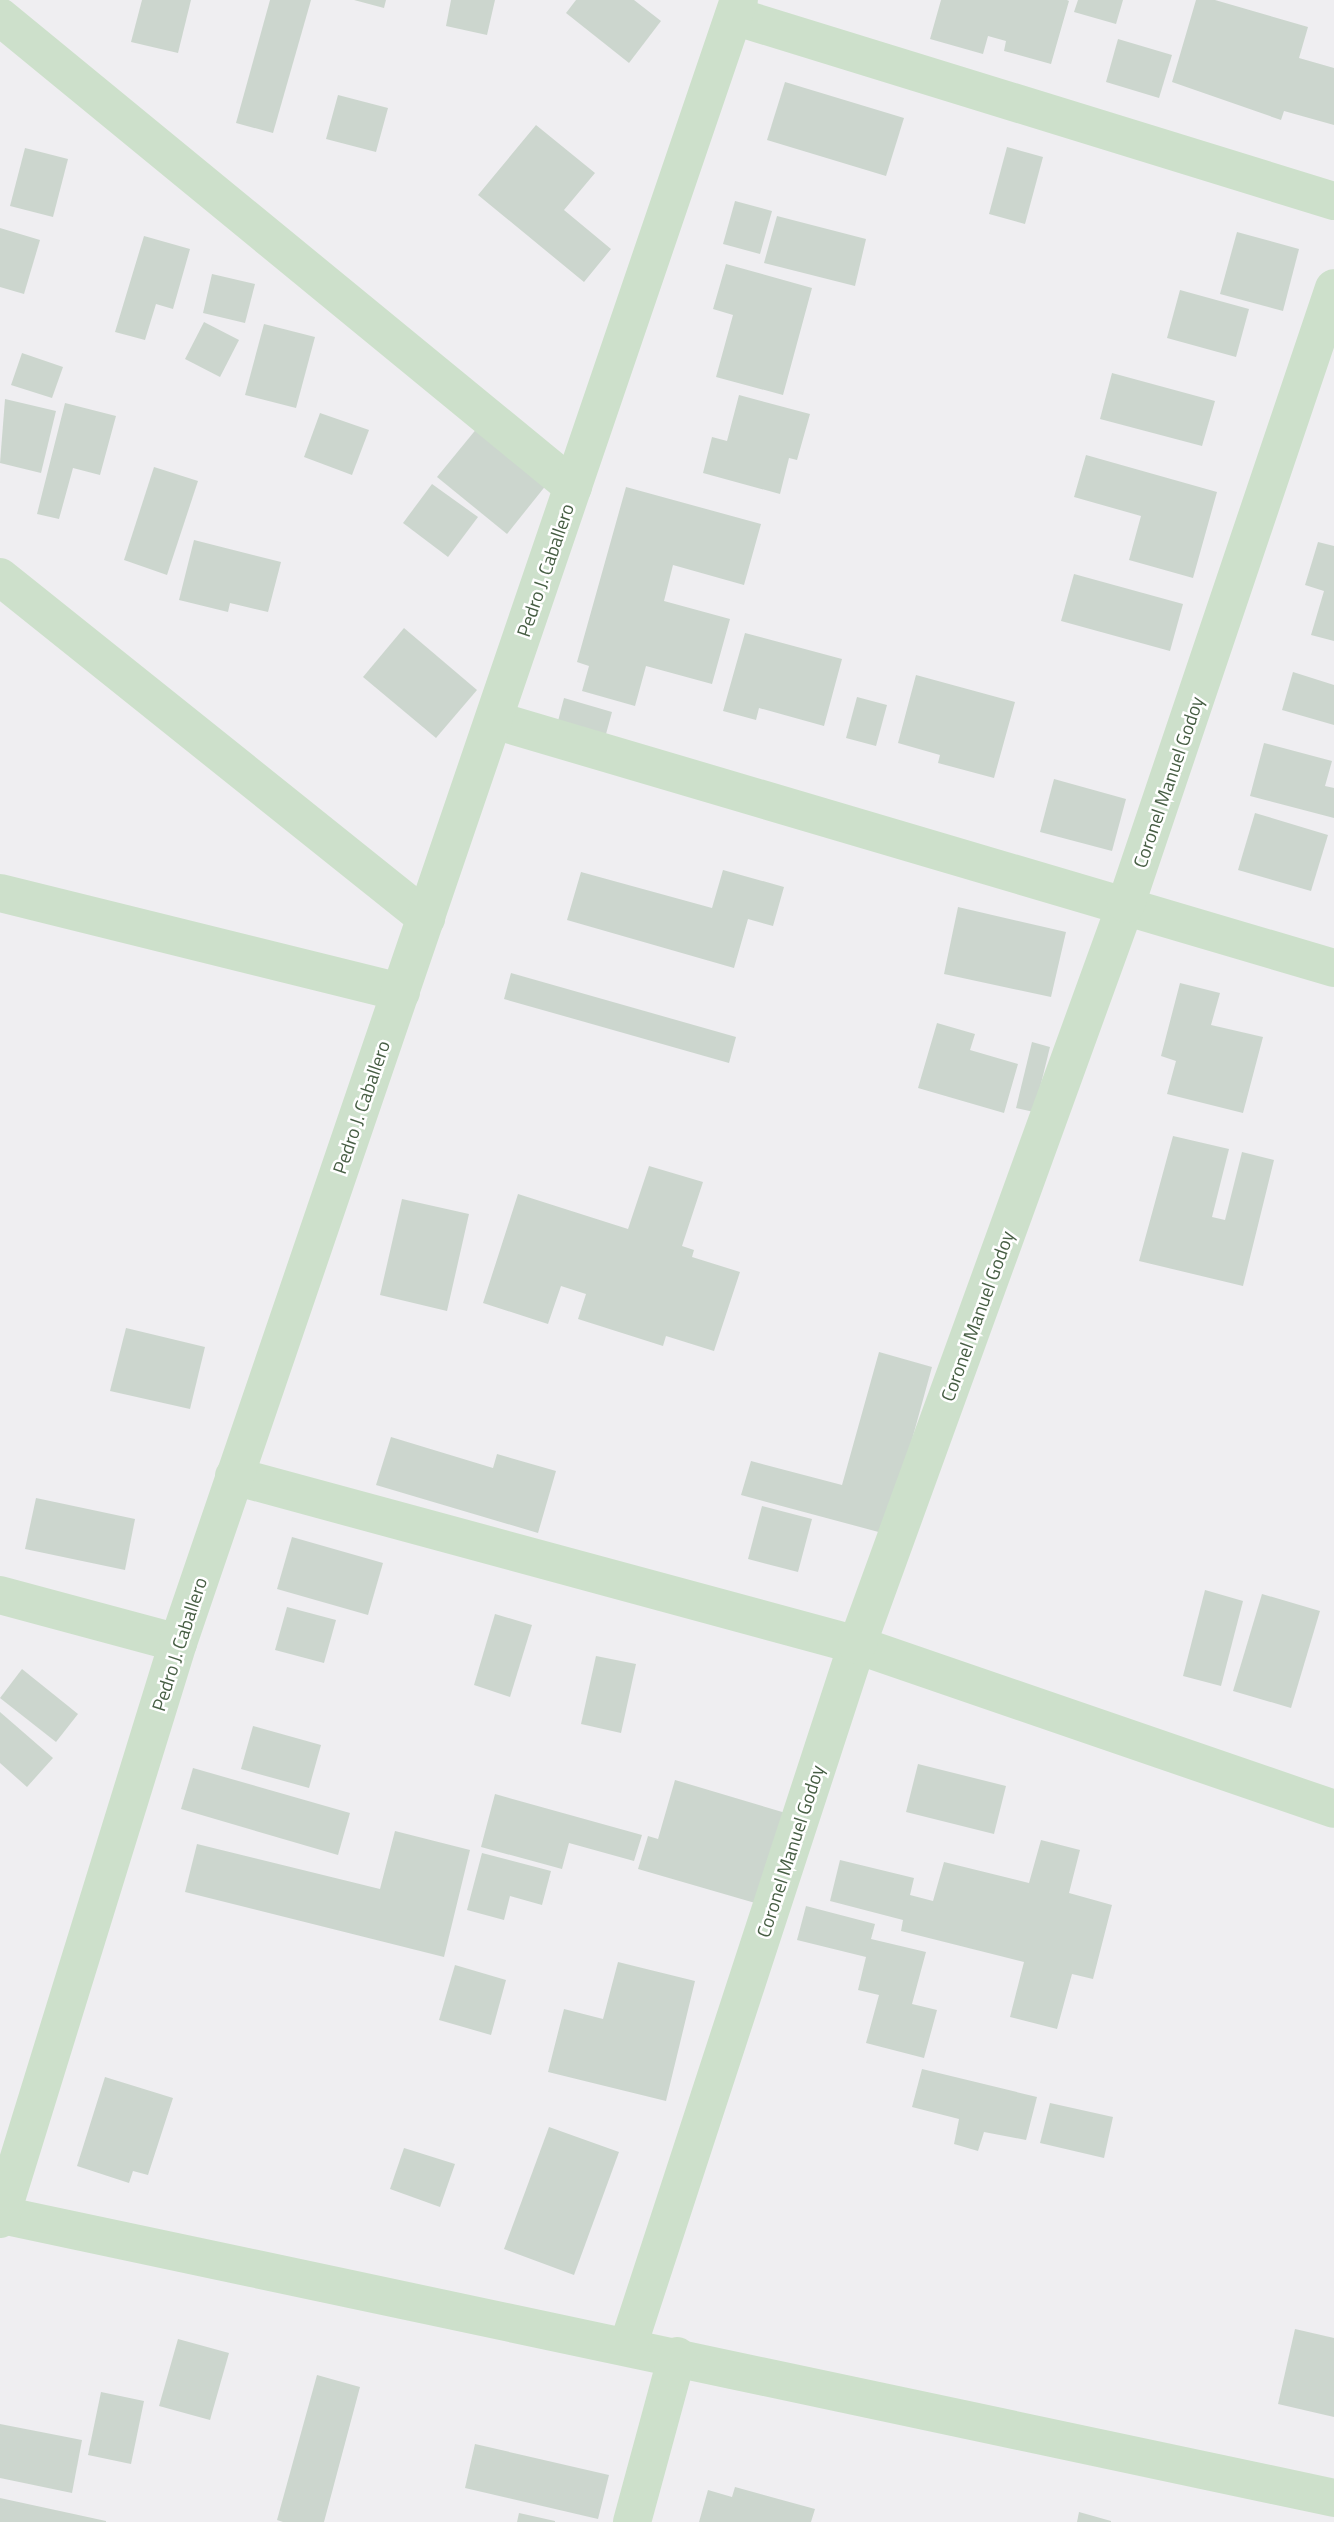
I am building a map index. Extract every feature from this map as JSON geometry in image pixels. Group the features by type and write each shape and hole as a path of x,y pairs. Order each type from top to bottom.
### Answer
{"street":[{"path":"736,8 1334,201"},
{"name":"Pedro J. Caballero","path":"1,2217 178,1643 736,8"},
{"path":"0,17 573,486"},
{"name":"Coronel Manuel Godoy","path":"628,2346 857,1645 1126,905 1334,288"},
{"path":"0,578 426,918"},
{"path":"494,720 1334,968"},
{"path":"0,892 401,992"},
{"path":"234,1476 857,1645 1334,1809"},
{"path":"0,1595 178,1643"},
{"path":"1,2217 677,2356 1334,2498"},
{"path":"632,2522 677,2356"}],"building":[{"path":"142,0 191,0 178,53 131,42"},
{"path":"270,0 311,0 273,133 236,123"},
{"path":"354,0 386,0 384,8"},
{"path":"451,0 495,0 487,35 446,26"},
{"path":"576,0 634,0 661,21 629,63 566,13"},
{"path":"941,0 1069,1 1051,64 1004,51 1006,41 988,36 983,54 930,39"},
{"path":"1078,0 1123,0 1116,24 1074,12"},
{"path":"1196,0 1215,0 1308,27 1299,58 1334,68 1334,125 1284,111 1281,120 1172,82"},
{"path":"1118,39 1172,55 1159,98 1106,82"},
{"path":"785,82 904,118 886,176 767,140"},
{"path":"338,95 388,108 376,152 326,139"},
{"path":"536,125 595,173 564,210 611,249 584,282 478,195"},
{"path":"1007,147 1043,157 1025,224 989,214"},
{"path":"25,148 68,159 53,217 10,206"},
{"path":"735,201 772,211 760,254 723,244"},
{"path":"777,216 866,239 855,286 764,263"},
{"path":"0,228 40,240 24,294 0,287"},
{"path":"1237,232 1299,249 1283,311 1220,294"},
{"path":"144,236 190,249 173,309 156,304 145,340 115,332"},
{"path":"726,264 812,288 783,395 716,377 733,315 713,309"},
{"path":"212,274 255,284 245,323 203,313"},
{"path":"1180,290 1249,309 1236,357 1167,338"},
{"path":"204,322 239,340 220,377 185,359"},
{"path":"264,324 315,337 296,408 245,395"},
{"path":"22,353 63,367 52,398 11,385"},
{"path":"1112,373 1215,401 1202,446 1100,419"},
{"path":"739,395 810,414 797,460 789,458 780,494 703,473 712,437 727,441"},
{"path":"5,399 56,411 41,473 0,463"},
{"path":"65,403 116,416 100,475 73,468 59,519 37,514"},
{"path":"320,413 369,430 352,475 304,457"},
{"path":"478,427 547,484 507,534 437,477"},
{"path":"1086,455 1217,492 1193,578 1129,560 1141,516 1074,497"},
{"path":"154,467 198,481 167,575 124,560"},
{"path":"432,484 478,517 448,557 403,523"},
{"path":"626,487 761,524 744,585 673,565 664,601 730,619 712,684 646,666 635,706 582,691 589,666 577,662"},
{"path":"194,540 281,562 268,612 230,603 228,612 179,600"},
{"path":"1318,542 1334,546 1334,641 1311,635 1324,591 1305,585"},
{"path":"1074,574 1183,604 1170,651 1061,621"},
{"path":"404,628 477,690 436,738 363,677"},
{"path":"745,633 842,659 824,726 759,708 756,720 723,711"},
{"path":"1293,672 1334,685 1334,725 1282,710"},
{"path":"916,675 1015,702 994,778 938,763 940,755 898,743"},
{"path":"857,697 887,705 876,746 846,738"},
{"path":"564,698 612,712 606,734 558,721"},
{"path":"1264,743 1332,761 1325,786 1334,788 1334,818 1250,796"},
{"path":"1054,779 1126,799 1112,851 1040,832"},
{"path":"1255,813 1328,835 1311,891 1238,870"},
{"path":"723,870 784,887 773,926 748,919 734,968 567,920 581,872 712,908"},
{"path":"958,907 1066,932 1051,997 944,974"},
{"path":"511,973 736,1037 729,1063 504,999"},
{"path":"1180,983 1220,993 1211,1025 1263,1037 1243,1113 1167,1094 1176,1061 1161,1056"},
{"path":"937,1023 975,1034 970,1050 1018,1064 1004,1113 918,1088"},
{"path":"1032,1042 1050,1047 1034,1112 1016,1108"},
{"path":"1173,1136 1229,1149 1212,1217 1225,1220 1242,1152 1274,1160 1243,1286 1139,1261"},
{"path":"649,1166 703,1182 682,1246 694,1250 692,1257 740,1272 714,1351 666,1336 663,1346 578,1319 586,1294 561,1286 548,1324 483,1303 518,1194 628,1229"},
{"path":"402,1199 469,1214 447,1311 380,1295"},
{"path":"126,1328 205,1347 190,1409 110,1391"},
{"path":"879,1352 932,1367 886,1534 741,1495 751,1461 842,1485"},
{"path":"391,1437 493,1468 497,1454 556,1471 538,1533 376,1485"},
{"path":"36,1498 135,1519 125,1570 25,1549"},
{"path":"762,1506 812,1519 798,1572 748,1559"},
{"path":"292,1537 383,1563 368,1615 277,1589"},
{"path":"1205,1590 1243,1601 1221,1686 1183,1676"},
{"path":"1262,1594 1320,1611 1291,1708 1233,1691"},
{"path":"287,1607 336,1620 324,1663 275,1650"},
{"path":"495,1614 532,1625 510,1697 474,1685"},
{"path":"596,1656 636,1664 621,1733 581,1724"},
{"path":"22,1669 78,1714 56,1742 0,1698"},
{"path":"0,1712 53,1758 27,1787 0,1763"},
{"path":"253,1726 321,1745 309,1788 241,1769"},
{"path":"918,1764 1006,1786 994,1834 906,1812"},
{"path":"193,1768 350,1813 338,1855 181,1809"},
{"path":"675,1780 789,1814 762,1905 638,1869 648,1836 658,1839"},
{"path":"495,1794 642,1835 634,1861 569,1843 562,1869 481,1847"},
{"path":"395,1831 470,1850 444,1957 185,1892 197,1844 380,1889"},
{"path":"1041,1840 1080,1850 1069,1893 1112,1905 1093,1979 1072,1974 1057,2029 1010,2017 1024,1962 901,1931 903,1920 830,1901 840,1860 914,1878 910,1895 933,1901 944,1862 1029,1883"},
{"path":"482,1853 551,1871 542,1905 510,1896 504,1920 467,1910"},
{"path":"806,1906 875,1924 871,1939 926,1952 912,2004 937,2010 924,2058 866,2043 879,1995 858,1990 866,1957 797,1940"},
{"path":"618,1962 695,1981 666,2101 548,2072 564,2009 603,2019"},
{"path":"455,1965 506,1980 491,2035 439,2020"},
{"path":"922,2069 1037,2097 1026,2140 984,2132 978,2151 954,2144 959,2119 912,2107"},
{"path":"105,2077 173,2098 148,2175 133,2171 129,2183 77,2166"},
{"path":"1050,2103 1113,2117 1104,2158 1040,2143"},
{"path":"549,2127 619,2152 574,2275 504,2249"},
{"path":"404,2148 455,2164 440,2207 390,2189"},
{"path":"1295,2329 1334,2338 1334,2417 1278,2404"},
{"path":"178,2339 229,2353 210,2420 159,2406"},
{"path":"317,2375 360,2387 324,2522 283,2522 277,2520"},
{"path":"101,2392 144,2401 131,2464 88,2455"},
{"path":"0,2424 82,2440 72,2493 0,2478"},
{"path":"475,2444 609,2475 598,2519 465,2488"},
{"path":"735,2487 815,2509 811,2522 699,2522 708,2490 732,2497"},
{"path":"0,2498 106,2521 106,2522 0,2522"},
{"path":"1079,2512 1111,2521 1111,2522 1077,2522"},
{"path":"519,2513 555,2521 555,2522 517,2522"}]}
